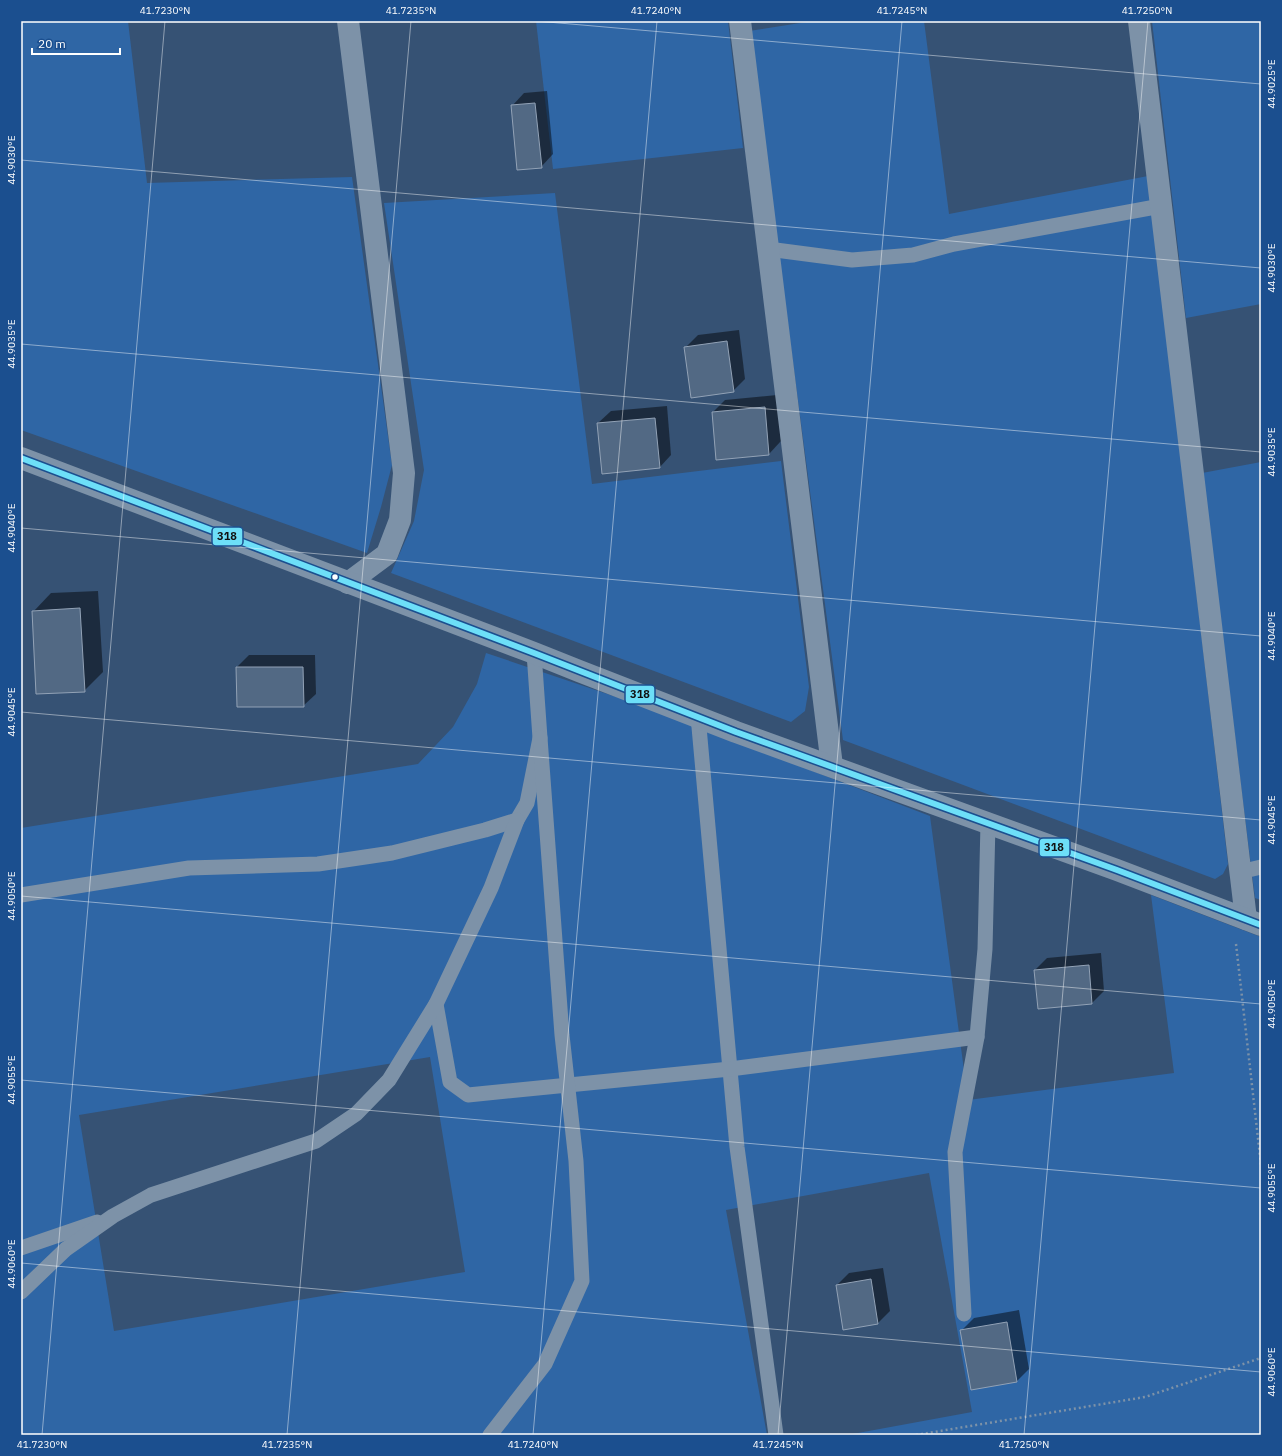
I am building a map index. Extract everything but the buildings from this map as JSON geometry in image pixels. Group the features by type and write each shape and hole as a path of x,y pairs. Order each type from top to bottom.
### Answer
{"street":[{"path":"348,21 404,473 400,520 387,554 348,583"},
{"path":"740,21 832,766"},
{"path":"21,458 534,653 579,672 1246,920 1139,21"}],"lane":[{"path":"768,249 852,260 912,255 954,244 1161,206"},
{"path":"490,1435 545,1364 582,1281 576,1161 562,1035 534,653"},
{"path":"698,716 737,1147 776,1435"},
{"path":"21,1292 66,1249 113,1216 151,1195 316,1141 356,1114 388,1080 436,1004 491,888 517,820 527,803 540,738"},
{"path":"21,895 189,868 318,864 392,853 485,830 517,820"},
{"path":"964,1314 955,1152 977,1037 985,949 988,823"},
{"path":"1240,872 1261,867"},
{"path":"436,1004 450,1082 468,1096 730,1070 977,1037"},
{"path":"21,1248 113,1216"}],"path":[{"path":"1246,920 1261,1165"},
{"path":"916,1435 1145,1397 1261,1358"}],"shaded area":[{"path":"21,21 128,21 147,183 352,177 392,465 367,553 21,430"},
{"path":"536,21 728,21 743,148 553,169"},
{"path":"813,21 924,21 949,214 1148,176 1228,864 1223,874 1215,879 843,740 749,31"},
{"path":"1152,21 1261,21 1261,304 1186,318"},
{"path":"555,193 592,484 781,461 809,687 805,711 791,722 391,573 414,521 424,470 384,203"},
{"path":"1261,462 1261,900 1255,898 1202,473"},
{"path":"486,653 643,706 930,816 968,1100 1174,1073 1151,895 1261,937 1261,1435 847,1435 972,1412 929,1173 726,1210 767,1435 21,1435 21,828 418,764 453,727 477,684","holes":["430,1057 465,1272 114,1331 79,1115"]}],"transit line":[{"name":"318","path":"21,458 534,653 736,732 1117,870 1261,925"}]}
